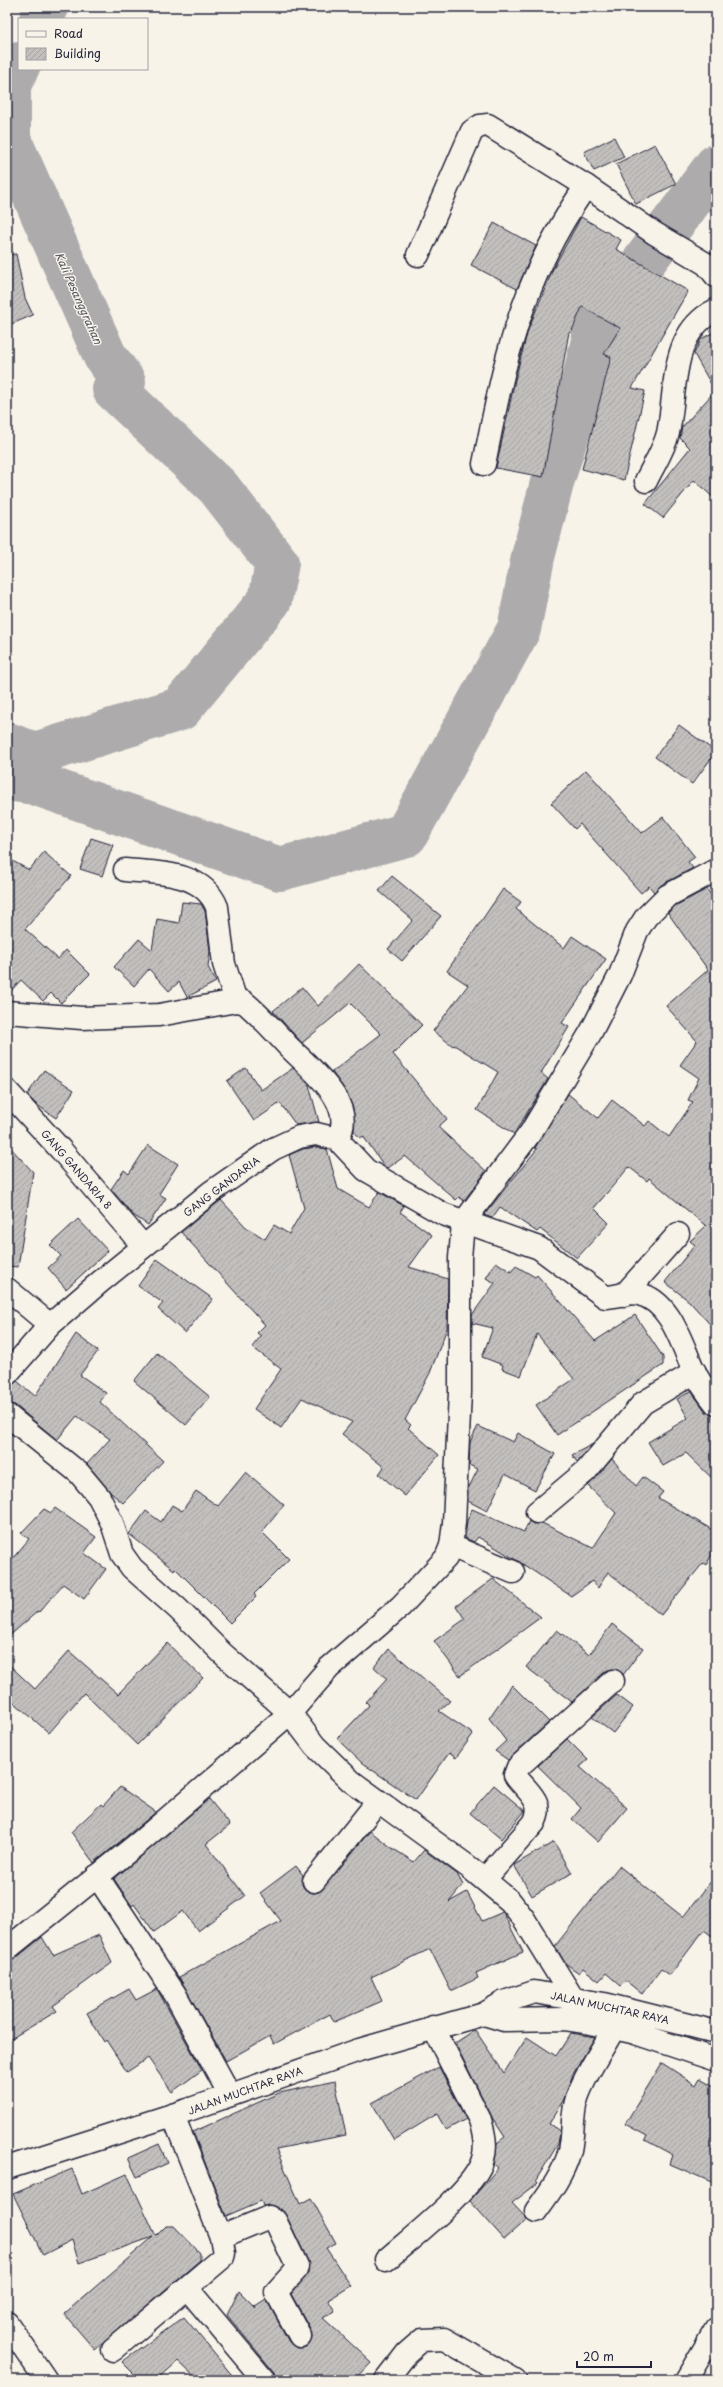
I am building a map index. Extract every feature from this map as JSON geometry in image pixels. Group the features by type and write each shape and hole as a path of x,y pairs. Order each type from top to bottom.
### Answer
{"main road":[{"path":"418,255 472,131 480,126 488,125 586,186 662,238 706,264 716,276"},
{"path":"484,464 503,376 523,310 555,235 586,186"},
{"path":"646,481 668,434 682,345 694,328 716,310"},
{"path":"125,870 185,877 209,893 217,907 224,964 242,1003 270,1025 288,1046 316,1070 330,1088 343,1120 343,1128 337,1139 366,1170 432,1208 463,1223 521,1240 539,1248 605,1297 638,1293 651,1299 661,1309 679,1335 695,1372 716,1404"},
{"path":"7,1949 97,1876 290,1713 329,1668 385,1620 420,1587 446,1558 451,1546 460,1392 460,1266 463,1223 531,1132 591,1032 620,975 637,931 646,917 667,896 716,870"},
{"path":"7,1012 82,1018 159,1015 242,1003"},
{"name":"GANG GANDARIA 8","path":"8,1092 143,1246"},
{"name":"GANG GANDARIA","path":"7,1374 50,1325 143,1246 217,1188 273,1149 299,1137 316,1134 337,1139"},
{"path":"624,1295 678,1234"},
{"path":"7,1289 50,1325"},
{"path":"537,1512 586,1471 643,1403 695,1372"},
{"path":"7,1415 79,1473 91,1486 106,1510 122,1554 132,1568 178,1609 222,1653 290,1713 315,1746 351,1781 485,1879 510,1901 524,1920 572,1997 576,2021"},
{"path":"451,1546 513,1572"},
{"path":"485,1879 534,1823 539,1814 539,1805 517,1778 516,1771 518,1767 613,1681"},
{"path":"314,1881 378,1801"},
{"path":"97,1876 175,1994 230,2095"},
{"name":"JALAN MUCHTAR RAYA","path":"7,2168 173,2115 318,2063 433,2027 484,2014 504,2002 534,1992 572,1997 716,2032"},
{"name":"JALAN MUCHTAR RAYA","path":"484,2014 504,2020 576,2021 614,2028 694,2051 716,2060"},
{"path":"386,2260 467,2187 483,2161 484,2135 480,2120 433,2027"},
{"path":"536,2211 558,2180 566,2162 570,2148 573,2110 578,2096 614,2028"},
{"path":"113,2350 224,2255 221,2236 173,2115"},
{"path":"221,2236 269,2217 275,2220 297,2266 296,2270 276,2292 300,2336"},
{"path":"187,2288 264,2380"},
{"path":"7,2323 46,2380"},
{"path":"686,2380 716,2329"},
{"path":"386,2380 407,2353 422,2340 444,2339 515,2380"}],"building":[{"path":"614,137 624,157 594,171 584,152"},
{"path":"655,144 676,184 636,204 616,164"},
{"path":"581,217 621,240 616,249 688,291 632,388 645,391 624,480 582,469 611,357 604,354 620,328 582,307 571,333 569,332 543,477 496,468 515,380 528,330 553,269"},
{"path":"494,223 536,246 517,289 471,265"},
{"path":"16,254 25,298 33,315 7,326 7,255"},
{"path":"716,331 716,500 694,480 663,518 645,504 690,448 680,438 682,427 715,391 694,354 701,339"},
{"path":"679,725 716,752 692,784 655,757"},
{"path":"586,770 642,833 663,817 695,857 688,862 693,868 661,885 654,892 649,886 641,893 580,824 575,829 551,803"},
{"path":"91,838 113,845 102,876 80,869"},
{"path":"44,852 71,876 25,929 58,959 66,950 90,974 61,1003 51,993 43,1001 21,980 7,995 7,858 29,870"},
{"path":"392,876 441,916 402,961 388,949 413,920 379,891"},
{"path":"503,889 521,902 516,909 564,948 572,936 606,959 562,1023 569,1027 541,1073 548,1079 514,1134 477,1110 498,1072 454,1045 453,1046 433,1031 468,985 447,971"},
{"path":"707,889 716,902 716,1331 689,1301 665,1282 695,1245 690,1241 706,1226 649,1178 647,1181 629,1167 594,1208 609,1223 577,1258 540,1229 537,1232 500,1207 492,1218 484,1215 537,1149 535,1148 568,1094 598,1118 612,1100 645,1126 649,1121 669,1137 693,1102 688,1100 699,1078 680,1065 697,1041 666,1006 708,970 668,913 675,906"},
{"path":"182,902 201,904 205,911 210,951 208,967 216,982 187,997 179,982 169,991 149,969 134,986 114,967 139,939 152,950 157,919 179,923"},
{"path":"359,964 422,1025 393,1054 447,1119 438,1127 486,1171 464,1201 459,1197 456,1200 405,1156 388,1168 385,1167 363,1136 360,1138 354,1131 353,1108 347,1093 332,1072 381,1034 350,1003 302,1043 273,1011 302,987 318,1006"},
{"path":"246,1068 261,1090 293,1068 309,1085 319,1122 296,1125 280,1103 254,1121 227,1081"},
{"path":"44,1070 74,1090 56,1118 37,1105 27,1095"},
{"path":"7,1144 33,1172 18,1267 7,1266"},
{"path":"148,1145 178,1164 159,1194 166,1198 148,1225 133,1215 111,1189 124,1170 129,1174"},
{"path":"316,1147 327,1149 338,1189 369,1207 379,1192 404,1206 400,1212 432,1235 409,1267 448,1279 447,1328 430,1373 405,1420 411,1425 408,1428 439,1455 405,1496 379,1474 384,1467 342,1434 352,1422 302,1398 281,1428 254,1409 281,1369 252,1347 261,1336 257,1333 265,1325 181,1232 221,1200 246,1227 265,1239 274,1225 289,1234 304,1208 289,1155 303,1149"},
{"path":"78,1219 108,1251 66,1289 48,1268 61,1256 50,1245"},
{"path":"157,1259 213,1299 185,1333 158,1309 163,1303 138,1286"},
{"path":"496,1262 511,1272 516,1266 535,1277 537,1275 595,1341 635,1315 663,1357 663,1365 557,1435 536,1405 574,1379 537,1334 521,1376 502,1369 503,1365 482,1357 493,1328 472,1323 472,1315 495,1283 486,1278"},
{"path":"76,1334 98,1351 80,1375 106,1393 100,1402 163,1461 123,1503 111,1493 87,1464 110,1439 77,1416 57,1440 15,1405 7,1403 7,1386 17,1381 35,1396"},
{"path":"157,1353 210,1397 186,1425 134,1381"},
{"path":"691,1391 706,1412 716,1416 716,1482 686,1453 663,1466 648,1442 688,1418 677,1399"},
{"path":"478,1426 513,1442 518,1433 555,1454 535,1490 505,1474 487,1511 468,1501 468,1489 478,1469 469,1465 470,1442"},
{"path":"593,1444 577,1462 572,1455"},
{"path":"612,1459 636,1486 643,1477 663,1492 658,1498 716,1532 716,1547 706,1565 703,1563 661,1615 608,1572 598,1588 592,1581 571,1596 478,1537 474,1542 465,1538 467,1521 472,1509 524,1532 529,1521 533,1524 542,1523 593,1548 616,1513 588,1486"},
{"path":"246,1472 284,1505 262,1532 289,1559 254,1594 256,1597 230,1623 175,1568 174,1570 129,1534 146,1511 161,1522 172,1505 182,1511 196,1491 218,1506"},
{"path":"55,1508 96,1537 84,1553 106,1569 84,1599 63,1584 39,1612 38,1611 7,1638 7,1565 29,1539 21,1533 44,1509 51,1513"},
{"path":"493,1579 541,1617 460,1676 434,1641 465,1619 456,1606"},
{"path":"612,1624 643,1648 623,1675 616,1669 605,1672 572,1702 526,1667 557,1630 589,1655"},
{"path":"167,1643 203,1678 137,1745 84,1693 49,1733 7,1696 7,1663 35,1689 69,1651 118,1694"},
{"path":"389,1649 450,1701 439,1711 473,1734 456,1758 449,1753 416,1800 362,1763 337,1739 369,1705 366,1702 387,1679 374,1667"},
{"path":"512,1685 549,1722 508,1760 495,1751 506,1741 489,1718"},
{"path":"617,1695 633,1707 613,1733 592,1717"},
{"path":"567,1739 588,1760 580,1767 627,1808 598,1842 572,1819 581,1808 538,1766"},
{"path":"494,1785 525,1811 501,1839 470,1813"},
{"path":"120,1787 156,1812 94,1863 71,1832 101,1804 103,1806"},
{"path":"209,1799 230,1825 206,1844 245,1896 198,1931 183,1911 154,1932 134,1904 132,1906 114,1879"},
{"path":"370,1831 392,1848 414,1862 424,1850 457,1874 463,1885 449,1902 467,1892 482,1921 503,1912 523,1952 476,1973 478,1978 451,1991 430,1949 371,1977 382,2001 334,2022 330,2014 274,2044 270,2036 226,2061 179,1977 281,1921 260,1893 296,1866 303,1875 302,1885 306,1890 313,1893 319,1892"},
{"path":"554,1842 572,1873 532,1896 514,1865"},
{"path":"619,1866 683,1917 716,1875 716,1939 704,1930 670,1975 661,1969 642,1994 626,1981 621,1986 606,1973 599,1981 583,1968 579,1973 565,1963 555,1946"},
{"path":"99,1935 112,1963 53,2006 57,2011 7,2041 7,1961 15,1959 42,1937 53,1955"},
{"path":"129,1989 136,2000 157,1989 202,2070 172,2092 148,2058 127,2072 106,2040 104,2042 87,2013"},
{"path":"475,2030 504,2073 527,2037 556,2056 571,2033 595,2037 573,2074 563,2101 549,2124 560,2131 558,2144 536,2180 538,2183 512,2203 527,2219 504,2239 470,2201 498,2168 494,2164 497,2143 505,2137 493,2119 455,2043"},
{"path":"662,2063 696,2085 700,2078 716,2087 716,2184 670,2164 673,2155 645,2140 647,2136 625,2124"},
{"path":"439,2067 466,2119 446,2130 437,2114 394,2140 372,2103"},
{"path":"335,2081 346,2135 276,2149 300,2204 311,2198 336,2243 326,2248 351,2286 328,2300 335,2311 323,2318 371,2362 354,2380 276,2380 274,2372 227,2315 239,2291 256,2308 255,2306 266,2299 289,2342 299,2348 306,2347 312,2337 311,2330 291,2294 308,2273 308,2261 286,2215 281,2209 270,2205 263,2206 261,2201 226,2216 193,2132 279,2093"},
{"path":"159,2144 168,2163 137,2177 128,2158"},
{"path":"72,2169 82,2194 127,2174 156,2236 166,2226 174,2226 200,2253 200,2260 95,2350 64,2314 153,2237 79,2263 72,2240 43,2255 13,2194"},
{"path":"184,2317 236,2380 198,2380 178,2361 157,2380 140,2380 122,2362"}],"waterway":[{"name":"Kali Pesanggrahan","path":"42,18 47,7"},
{"name":"Kali Pesanggrahan","path":"7,744 35,754 180,709 270,600 277,563 218,487 114,389 124,382 105,356 9,139 9,85 18,66"},
{"path":"7,779 34,783 280,869 406,835 519,629 533,557 553,479 581,391 599,315 624,288 716,166"}]}
